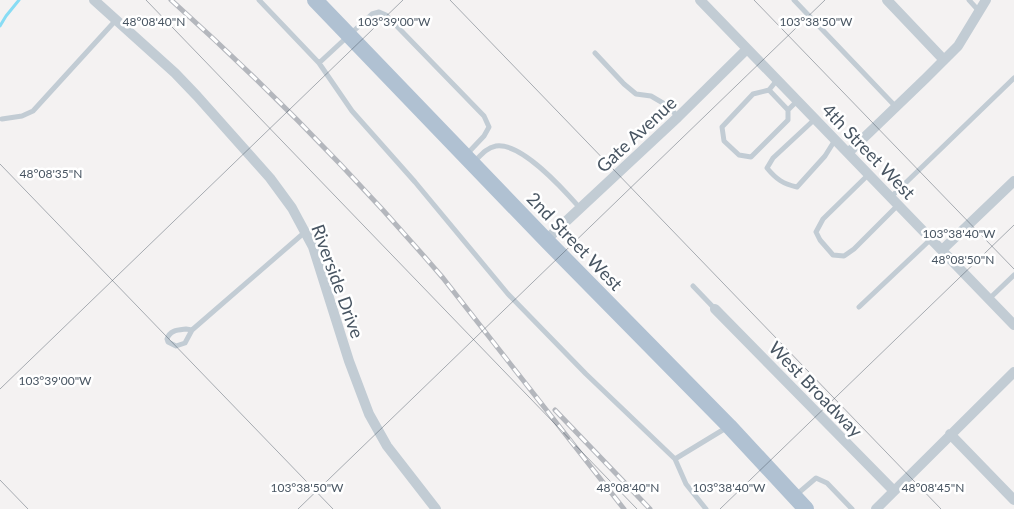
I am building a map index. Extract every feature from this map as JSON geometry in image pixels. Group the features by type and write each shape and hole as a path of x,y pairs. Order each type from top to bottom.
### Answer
{"main road":[{"name":"2nd Street West","path":"315,0 468,160 729,426 806,509"}],"street":[{"name":"Riverside Drive","path":"94,0 175,73 231,133 284,197 313,246 349,361 369,414 387,446 436,509"},
{"name":"4th Street West","path":"700,0 1014,326"},
{"path":"887,0 944,60"},
{"path":"848,152 958,46 986,0"},
{"name":"Gate Avenue","path":"546,240 678,117 747,49"},
{"path":"942,250 1014,181"},
{"name":"West Broadway","path":"715,309 894,491"},
{"path":"876,509 1014,372"},
{"path":"950,434 1014,500"}],"lane":[{"path":"259,0 319,62 352,111 415,182 508,294 586,374 675,459 686,484 706,509"},
{"path":"794,0 896,107"},
{"path":"969,0 979,11"},
{"path":"319,62 372,14 379,12 386,15 484,116 489,127 468,160"},
{"path":"2,120 22,116 33,110 116,20"},
{"path":"595,53 636,94 652,96 668,106 678,117"},
{"path":"869,174 823,218 816,232 820,240 833,255 844,256 854,249 894,201 1014,78"},
{"path":"777,80 769,90 753,94 722,127 724,141 739,155 751,157 788,120 788,110 797,100"},
{"path":"769,90 788,110"},
{"path":"815,119 772,158 767,168 774,176 784,184 797,187 825,156 835,140"},
{"path":"468,160 498,146 510,149 532,161 556,180 580,208"},
{"path":"192,330 175,331 170,333 167,339 172,346 180,345 188,339 192,330 306,232"},
{"path":"859,307 931,239"},
{"path":"988,299 1014,274"},
{"path":"693,286 715,309"},
{"path":"675,459 729,426"},
{"path":"794,496 816,478 827,483 852,509"}],"waterway":[{"path":"0,26 19,0"}],"railway":[{"path":"171,0 312,134 411,241 443,278 624,509"},
{"path":"555,410 650,509"}]}
